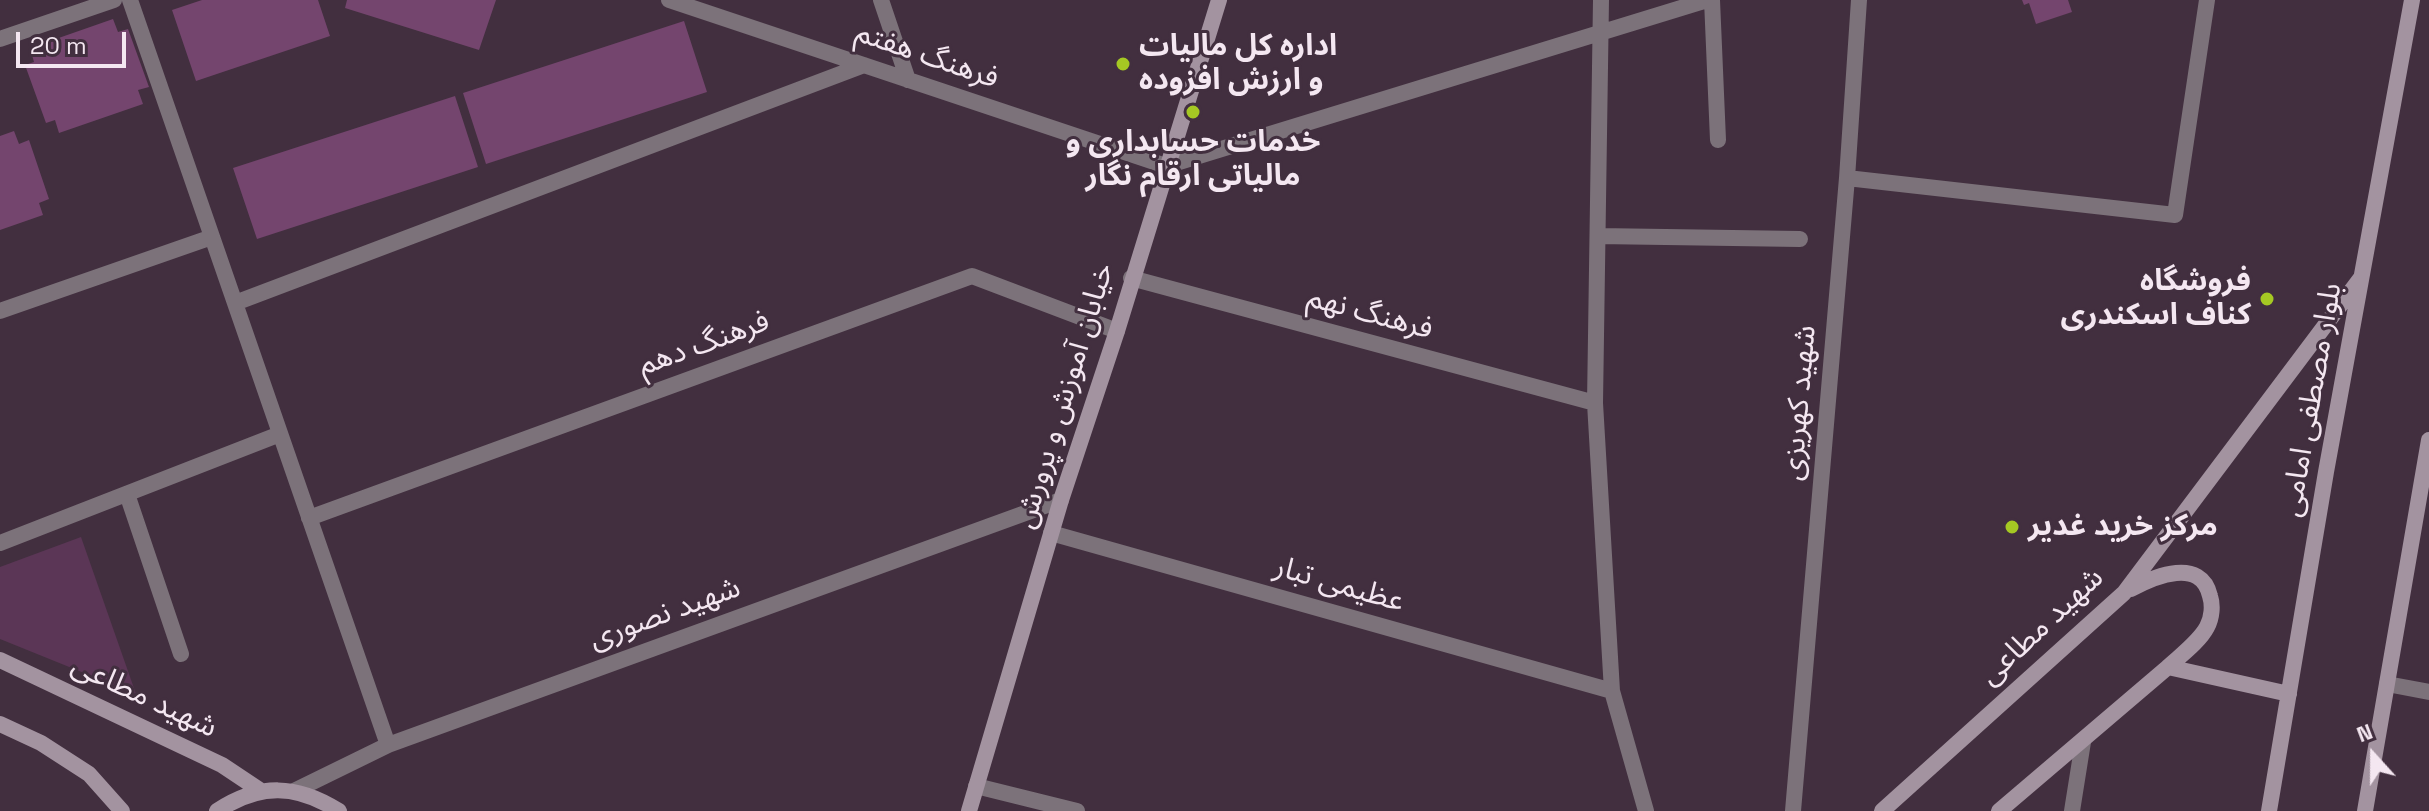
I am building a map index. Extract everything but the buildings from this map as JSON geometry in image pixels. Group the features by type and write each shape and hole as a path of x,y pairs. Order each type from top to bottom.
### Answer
{"street":[{"path":"0,39 114,0"},
{"path":"130,0 388,745"},
{"name":"فرهنگ هفتم","path":"669,0 1166,166"},
{"path":"881,0 908,80"},
{"name":"خیابان آموزش و پرورش","path":"969,811 1061,500 1117,331 1219,0"},
{"path":"1601,0 1595,403 1612,691 1646,811"},
{"path":"1166,166 1710,0 1718,140"},
{"name":"شهید کهریزی","path":"1793,811 1847,178 1859,0"},
{"path":"1847,178 2175,215 2207,0"},
{"name":"بلوار مصطفی امامی","path":"2269,811 2412,0"},
{"path":"235,303 864,65"},
{"path":"1598,236 1800,239"},
{"path":"0,311 212,237"},
{"name":"شهید مطاعی","path":"1882,811 2124,593 2364,274"},
{"name":"فرهنگ دهم","path":"309,518 972,276 1117,331"},
{"name":"فرهنگ نهم","path":"1131,278 1595,403"},
{"path":"0,543 280,434"},
{"path":"2365,811 2429,440"},
{"path":"127,494 181,654"},
{"name":"شهید نصوری","path":"294,791 388,745 1061,500"},
{"name":"عظیمی تبار","path":"1051,533 1612,691"},
{"path":"1999,811 2168,667 2207,627 2211,616 2211,597 2205,583 2194,575 2167,574 2149,579 2124,593"},
{"name":"شهید مطاعی","path":"0,660 222,765 261,791"},
{"path":"2168,667 2289,694"},
{"path":"2387,684 2429,692"},
{"path":"0,724 41,743 89,774 122,811"},
{"path":"2072,811 2083,742"},
{"path":"976,786 1077,811"},
{"path":"217,811 236,798 261,791 294,791 318,798 339,811"}],"shaded area":[{"path":"81,537 136,694 0,639 0,567"}],"place":[{"name":"اداره کل مالیات و ارزش افزوده","path":"1123,64"},
{"name":"خدمات حسابداری و مالیاتی ارقام نگار","path":"1193,112"},
{"name":"فروشگاه کناف اسکندری","path":"2267,299"},
{"name":"مرکز خرید غدیر","path":"2012,527"}]}
